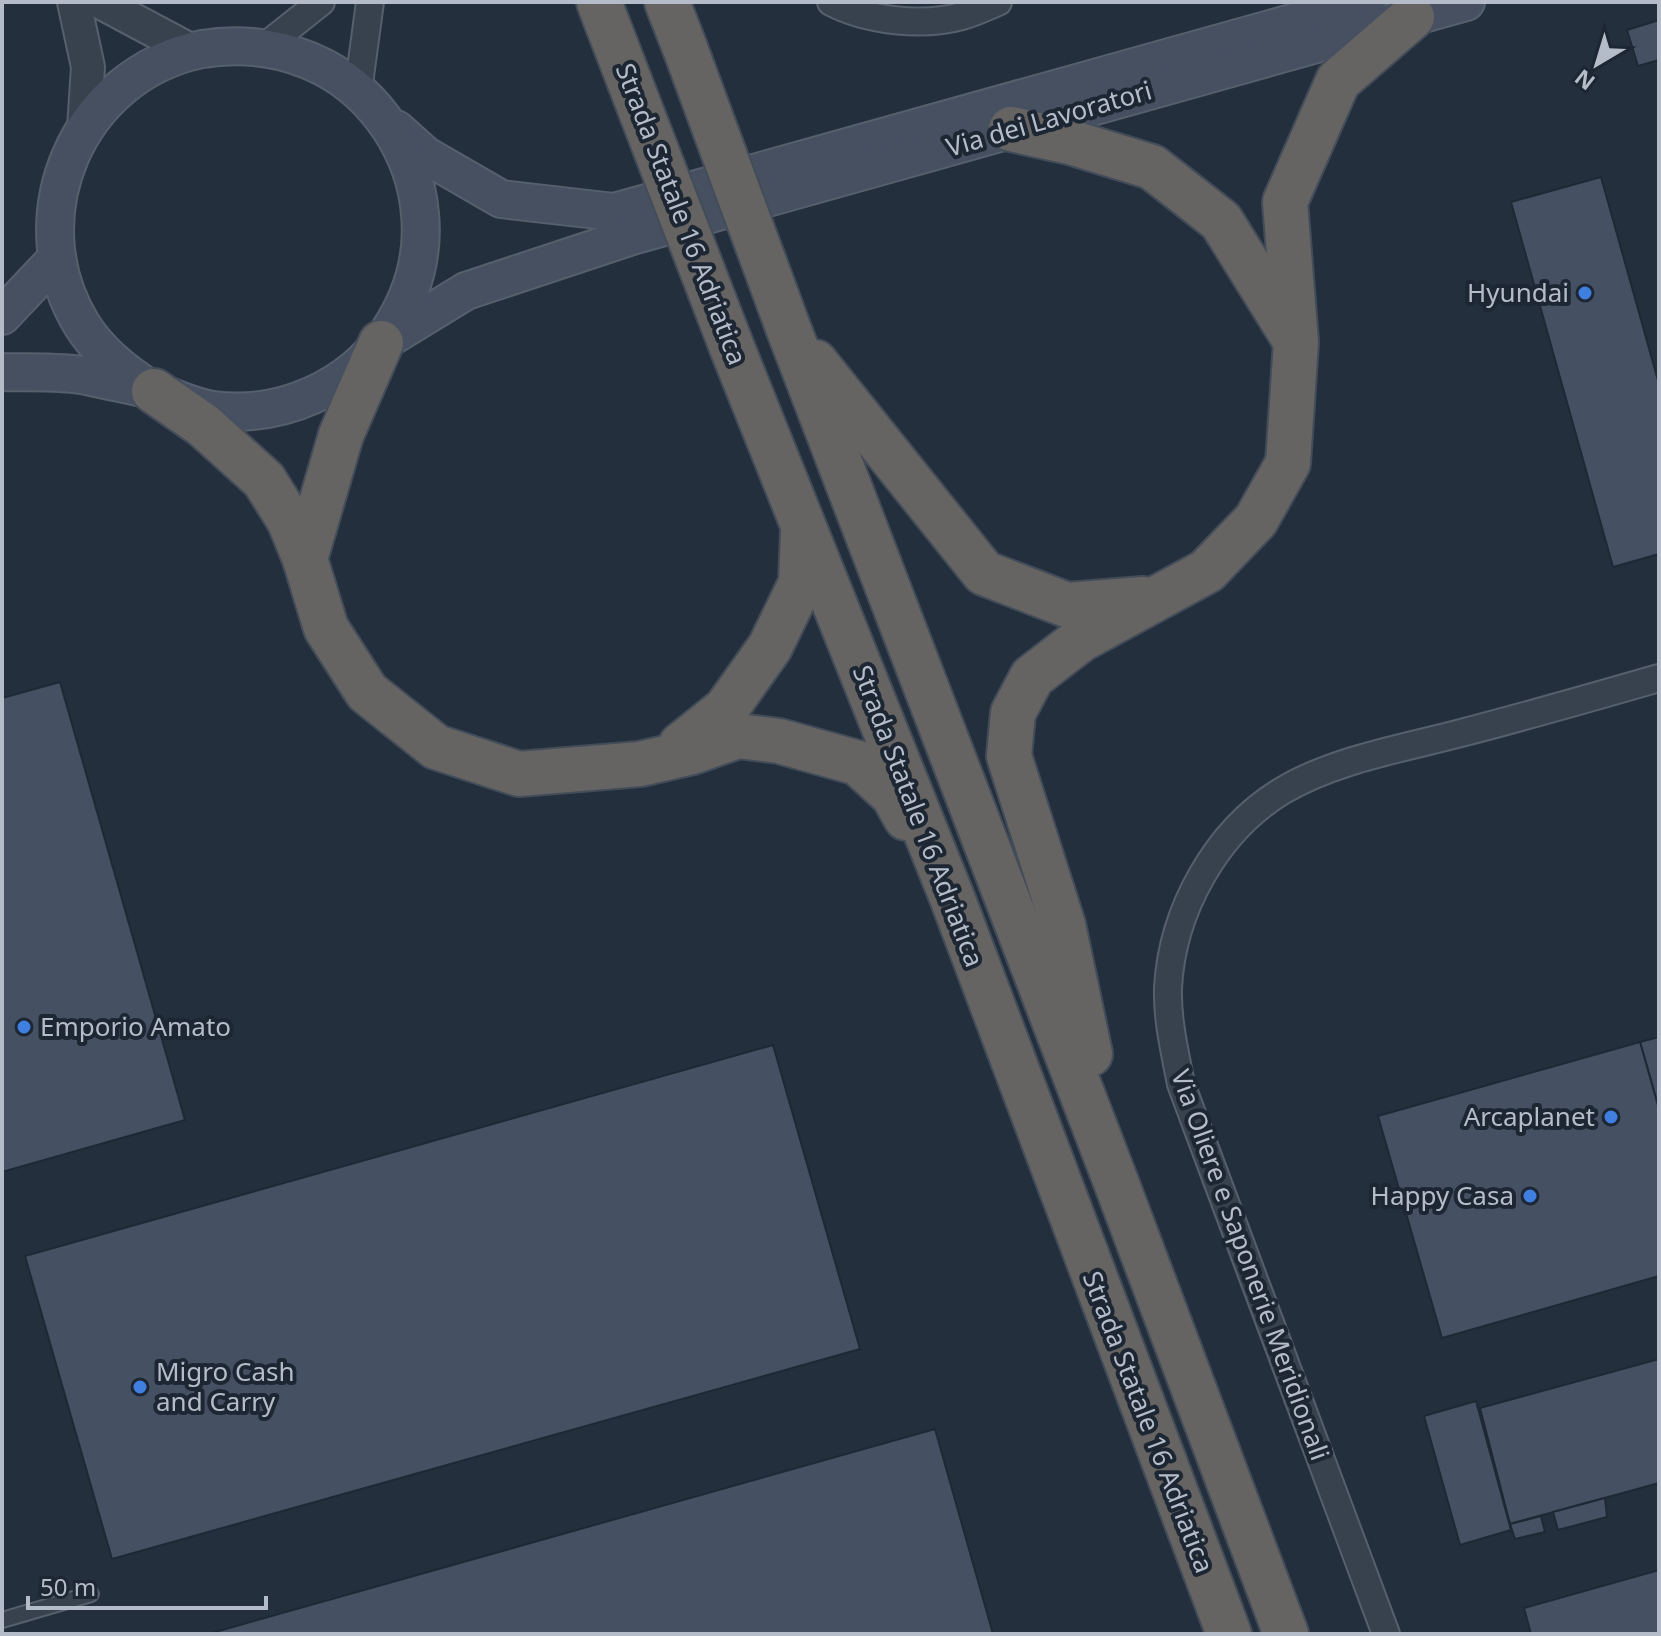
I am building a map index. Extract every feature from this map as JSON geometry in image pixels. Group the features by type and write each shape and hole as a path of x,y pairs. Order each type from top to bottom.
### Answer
{"highway":[{"name":"Strada Statale 16 Adriatica","path":"599,2 731,345 953,900 1229,1634"},
{"name":"Strada Statale 16 Adriatica","path":"667,2 1286,1634"},
{"path":"1116,1182 1063,925 1009,756 1013,713 1032,677 1080,640 1207,571 1256,520 1288,463 1296,342 1285,202 1338,81 1412,17"},
{"path":"1011,129 1070,142 1152,167 1221,221 1296,342"},
{"path":"789,330 984,573 1067,605 1157,597"},
{"path":"305,559 341,435 381,343"},
{"path":"154,391 203,425 264,480 289,520 305,559 326,628 367,692 436,747 519,774 640,764 692,752 738,736 779,741 858,763 893,795 953,900"},
{"path":"640,764 683,744 726,709 770,647 801,583 804,526"}],"main road":[{"name":"Via dei Lavoratori","path":"623,224 1367,2"},
{"name":"Via dei Lavoratori","path":"623,224 1011,129 1466,2"},
{"path":"383,117 410,166 421,221 420,247 411,288 400,314 381,343 334,385 303,400 272,409 245,412 213,410 181,403 154,391 118,367 83,327 73,308 57,258 54,231 58,193 72,150 84,128 104,103 136,76 192,51 234,46 263,48 311,61 358,91 425,155 501,199 623,224"},
{"path":"381,343 466,291 623,224"},
{"path":"2,316 57,258"},
{"path":"2,372 82,375 154,391"}],"street":[{"path":"74,2 88,67 84,128"},
{"path":"100,2 192,51"},
{"path":"263,48 321,2"},
{"path":"358,91 370,2"},
{"path":"831,2 847,11 903,22 961,17 998,2"},
{"name":"Via Oliere e Saponerie Meridionali","path":"1386,1634 1181,1084 1171,1030 1168,988 1176,937 1189,899 1209,865 1239,826 1282,791 1319,773 1383,753 1659,678"}],"lane":[{"path":"2,1620 91,1594"}],"building":[{"path":"1659,20 1659,60 1638,66 1627,30"},
{"name":"Hyundai","path":"1601,177 1659,384 1659,554 1613,567 1511,202"},
{"path":"60,682 185,1120 2,1172 2,698"},
{"path":"1659,1037 1659,1109 1640,1042"},
{"name":"Happy Casa","path":"1640,1042 1659,1109 1659,1276 1442,1338 1378,1116"},
{"path":"773,1045 860,1349 112,1559 25,1256"},
{"path":"1659,1359 1659,1483 1510,1524 1480,1408"},
{"path":"1476,1401 1511,1530 1460,1545 1424,1416"},
{"path":"935,1429 993,1634 208,1634"},
{"path":"1605,1498 1607,1517 1558,1530 1553,1512"},
{"path":"1541,1516 1545,1532 1515,1539 1510,1524"},
{"path":"1659,1570 1659,1634 1531,1634 1524,1608"}],"place":[{"name":"Hyundai","path":"1585,293"},
{"name":"Emporio Amato","path":"24,1027"},
{"name":"Arcaplanet","path":"1611,1117"},
{"name":"Happy Casa","path":"1530,1196"},
{"name":"Migro Cash and Carry","path":"140,1387"}]}
